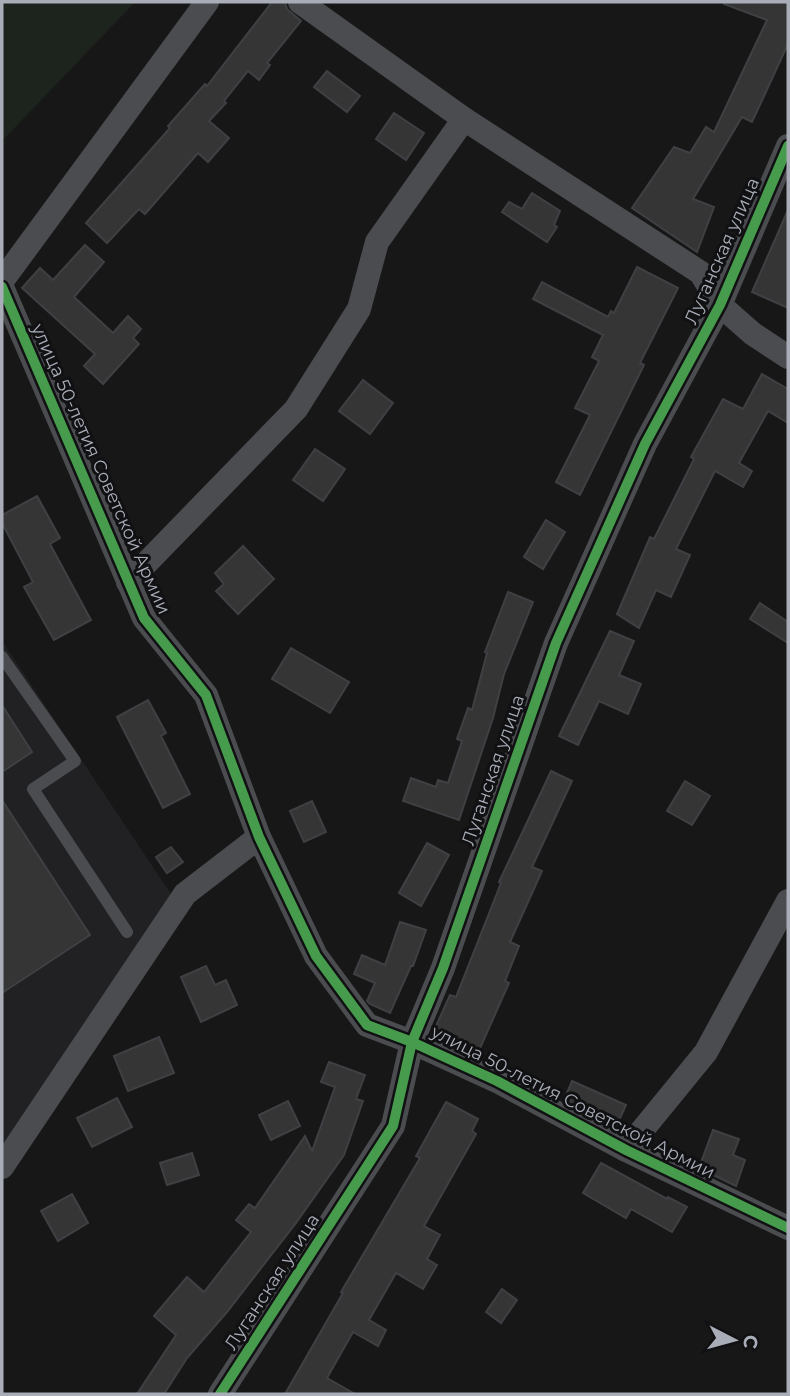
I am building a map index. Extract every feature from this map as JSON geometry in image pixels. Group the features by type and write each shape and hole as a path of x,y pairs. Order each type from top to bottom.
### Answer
{"street":[{"name":"улица 50-летия Советской Армии","path":"207,2 4,294 144,618 206,695 259,837 316,956 367,1025 412,1042 497,1081 626,1150 788,1228"},
{"path":"300,2 464,118 701,273 720,305 753,334 788,357"},
{"path":"128,582 296,409 359,309 377,242 464,118"},
{"name":"Луганская улица","path":"219,1394 393,1126 412,1042 443,968 556,643 645,444 720,305 788,146"},
{"path":"2,1167 185,894 259,837"},
{"path":"626,1150 706,1052 788,901"}],"lane":[{"path":"2,657 75,761 33,789 127,932"}],"shaded area":[{"path":"2,2 135,2 2,141"},
{"path":"2,641 171,894 2,1154"}],"building":[{"path":"272,2 285,2 287,9 301,21 267,63 270,65 259,80 248,71 224,101 226,103 209,121 229,138 208,162 198,153 145,214 139,209 107,243 86,223 205,84 207,86"},
{"path":"788,2 788,44 752,122 742,117 693,199 714,207 697,252 632,208 674,147 690,153 706,127 714,132 767,20 724,4"},
{"path":"327,71 360,96 347,112 314,87"},
{"path":"394,113 424,133 406,160 376,139"},
{"path":"532,193 560,211 554,225 557,227 547,242 502,212 509,202 522,209"},
{"path":"788,210 788,308 752,292"},
{"path":"85,245 104,262 74,297 113,333 128,316 141,329 133,338 139,344 103,384 84,366 95,354 22,288 40,268 53,280"},
{"path":"637,267 678,288 640,363 644,365 580,495 556,482 590,415 575,408 599,361 592,357 603,335 533,299 542,282 608,317 611,311 614,313"},
{"path":"762,374 788,389 788,423 768,411 739,463 752,471 743,487 715,471 676,549 690,555 671,597 656,590 639,628 617,614 650,537 654,539 694,459 691,457 723,399 743,409"},
{"path":"363,380 393,403 370,434 339,411"},
{"path":"315,449 345,469 323,501 293,480"},
{"path":"37,496 60,538 50,544 91,620 54,640 24,587 33,582 2,523 2,515"},
{"path":"546,520 565,532 543,569 524,557"},
{"path":"243,546 274,579 238,614 216,591 224,584 215,573"},
{"path":"508,592 533,602 504,674 493,718 459,820 403,801 411,778 436,787 438,780 448,783 462,741 457,739 468,708 472,710 487,653 485,652"},
{"path":"760,603 788,622 788,643 750,619"},
{"path":"610,631 634,641 619,675 641,684 628,714 599,701 578,745 559,736"},
{"path":"291,648 349,682 330,713 272,679"},
{"path":"148,700 166,733 161,736 190,794 163,808 117,717"},
{"path":"2,705 32,752 2,772"},
{"path":"551,771 572,781 532,867 542,871 510,942 519,946 505,981 509,983 477,1055 432,1035 450,995 456,997 501,883 499,882"},
{"path":"685,781 710,796 692,825 667,811"},
{"path":"2,800 90,935 2,993"},
{"path":"312,801 326,832 304,842 290,811"},
{"path":"427,843 449,855 421,906 399,893"},
{"path":"171,847 183,862 167,873 156,857"},
{"path":"400,922 426,930 413,966 390,1013 367,1001 375,983 354,974 362,955 385,965"},
{"path":"206,966 215,985 226,980 237,1005 201,1022 181,977"},
{"path":"159,1037 174,1073 128,1091 114,1056"},
{"path":"329,1062 365,1075 356,1099 363,1101 344,1155 296,1223 227,1312 187,1358 164,1394 137,1394 176,1335 154,1316 187,1277 204,1292 251,1232 236,1220 249,1204 255,1208 305,1136 312,1151 335,1087 321,1082"},
{"path":"572,1081 626,1105 617,1125 564,1100"},
{"path":"117,1098 132,1127 92,1147 77,1118"},
{"path":"288,1101 300,1126 271,1140 259,1115"},
{"path":"446,1102 478,1119 472,1131 476,1134 424,1226 440,1235 427,1259 437,1265 423,1289 396,1273 369,1320 386,1330 378,1346 353,1332 327,1378 355,1394 285,1394 420,1158 416,1156"},
{"path":"713,1130 739,1139 733,1155 745,1160 736,1186 699,1168"},
{"path":"192,1153 199,1175 167,1185 160,1163"},
{"path":"601,1163 687,1207 672,1232 631,1209 626,1218 583,1193"},
{"path":"72,1194 88,1223 58,1241 41,1211"},
{"path":"502,1289 517,1300 501,1323 486,1312"}],"cycle path":[{"path":"220,1394 393,1126 412,1042 443,968 556,643 645,444 720,305 788,146"},
{"path":"2,287 144,618 206,695 259,837 316,956 367,1025 412,1042 497,1081 626,1150 788,1228"}]}
